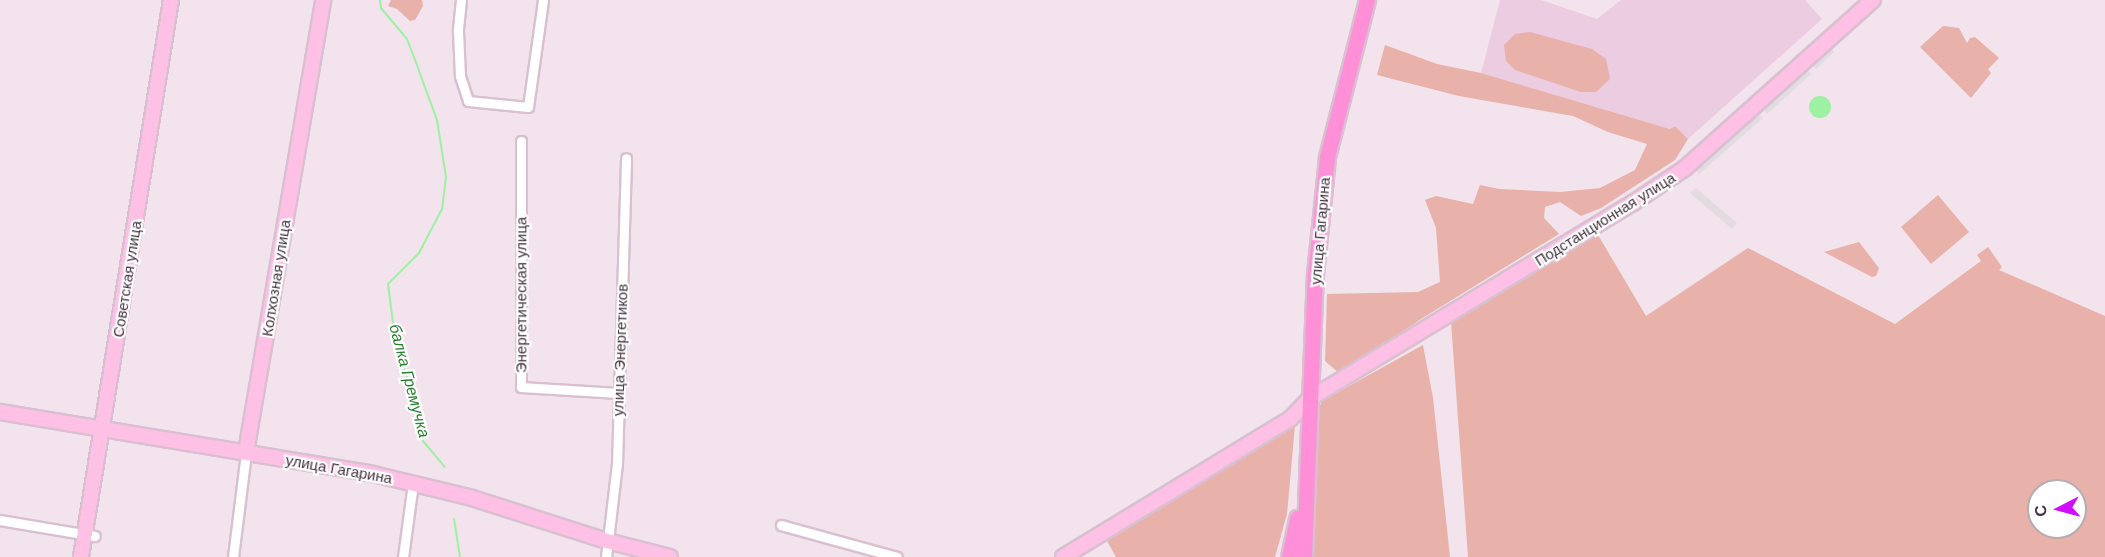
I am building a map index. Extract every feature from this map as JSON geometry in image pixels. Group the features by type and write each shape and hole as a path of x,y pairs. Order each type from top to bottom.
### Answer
{"main road":[{"name":"улица Гагарина","path":"1306,468 1315,274 1327,157 1367,0"},
{"path":"1289,557 1306,468"},
{"path":"1304,557 1306,468"}],"street":[{"name":"Советская улица","path":"81,557 90,535 103,430 171,0"},
{"name":"Колхозная улица","path":"233,557 246,452 323,0"},
{"path":"461,0 458,31 460,76 468,101 528,107 543,0"},
{"name":"Подстанционная улица","path":"1063,557 1290,418 1309,399 1633,203 1685,168 1873,0"},
{"name":"Энергетическая улица","path":"521,141 521,387 618,393"},
{"name":"улица Энергетиков","path":"606,557 617,464 626,158"},
{"name":"улица Гагарина","path":"0,412 246,452 413,483 472,498 607,541 670,557"},
{"path":"403,557 413,483"},
{"path":"0,520 90,535"},
{"path":"781,525 897,557"}],"shaded area":[{"path":"391,0 422,0 423,6 415,20 410,21 397,9 388,6"},
{"path":"1500,0 1541,0 1597,19 1621,0 1805,0 1822,19 1688,139 1675,126 1670,129 1481,73"},
{"path":"1943,26 1959,28 1967,43 1970,38 1975,37 1999,58 1988,69 1991,73 1971,98 1920,47"},
{"path":"1530,32 1592,49 1606,59 1610,79 1596,92 1581,92 1515,70 1506,61 1504,45 1515,34"},
{"path":"1385,45 1437,64 1481,73 1670,129 1675,126 1688,139 1675,160 1601,208 1581,216 1560,202 1545,207 1544,218 1559,234 1421,319 1340,374 1325,361 1327,294 1418,292 1440,282 1436,228 1425,200 1436,196 1473,204 1480,185 1500,189 1560,192 1600,188 1635,170 1647,144 1608,132 1573,116 1459,96 1377,75"},
{"path":"1831,48 1834,52 1816,69 1812,65"},
{"path":"1807,69 1811,74 1767,114 1763,109"},
{"path":"1816,96 1824,96 1831,103 1831,111 1824,118 1816,118 1809,111 1809,103"},
{"path":"1759,114 1763,118 1699,174 1695,170"},
{"path":"1696,188 1737,223 1732,229 1690,193"},
{"path":"1938,195 1969,232 1931,264 1901,227"},
{"path":"1598,235 1646,316 1748,248 1895,324 1981,261 1977,255 1988,247 2002,267 1999,270 2105,316 2105,557 1468,557 1451,322"},
{"path":"1859,242 1879,268 1876,276 1872,277 1824,252"},
{"path":"1423,345 1433,398 1450,557 1313,557 1315,417 1322,401"},
{"path":"1293,421 1295,425 1287,514 1275,557 1116,557 1107,541"}],"waterway":[{"name":"балка Гремучка","path":"380,0 381,8 407,39 419,71 437,120 446,177 442,209 419,253 388,284 395,339 411,389 423,441 445,467"},
{"name":"балка Гремучка","path":"454,519 460,557"}]}
